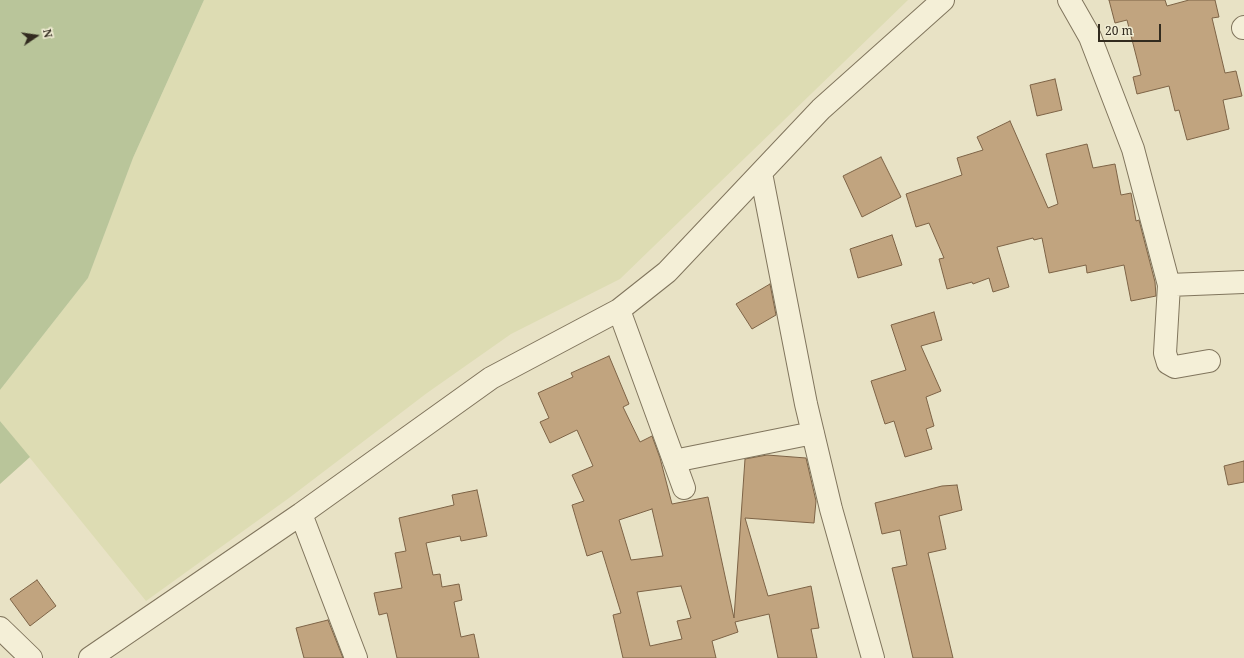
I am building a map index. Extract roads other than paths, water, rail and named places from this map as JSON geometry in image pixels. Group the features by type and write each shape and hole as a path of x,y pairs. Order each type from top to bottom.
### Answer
{"street":[{"path":"90,658 301,514 491,378 619,310 667,272 821,109 943,0"},
{"path":"1069,0 1090,37 1133,149 1169,285 1165,353 1168,363 1175,367 1208,361"},
{"path":"761,173 813,433 830,508 873,658"},
{"path":"1169,285 1244,282"},
{"path":"619,310 684,488"},
{"path":"674,461 813,433"},
{"path":"301,514 356,658"},
{"path":"0,628 31,658"}]}
